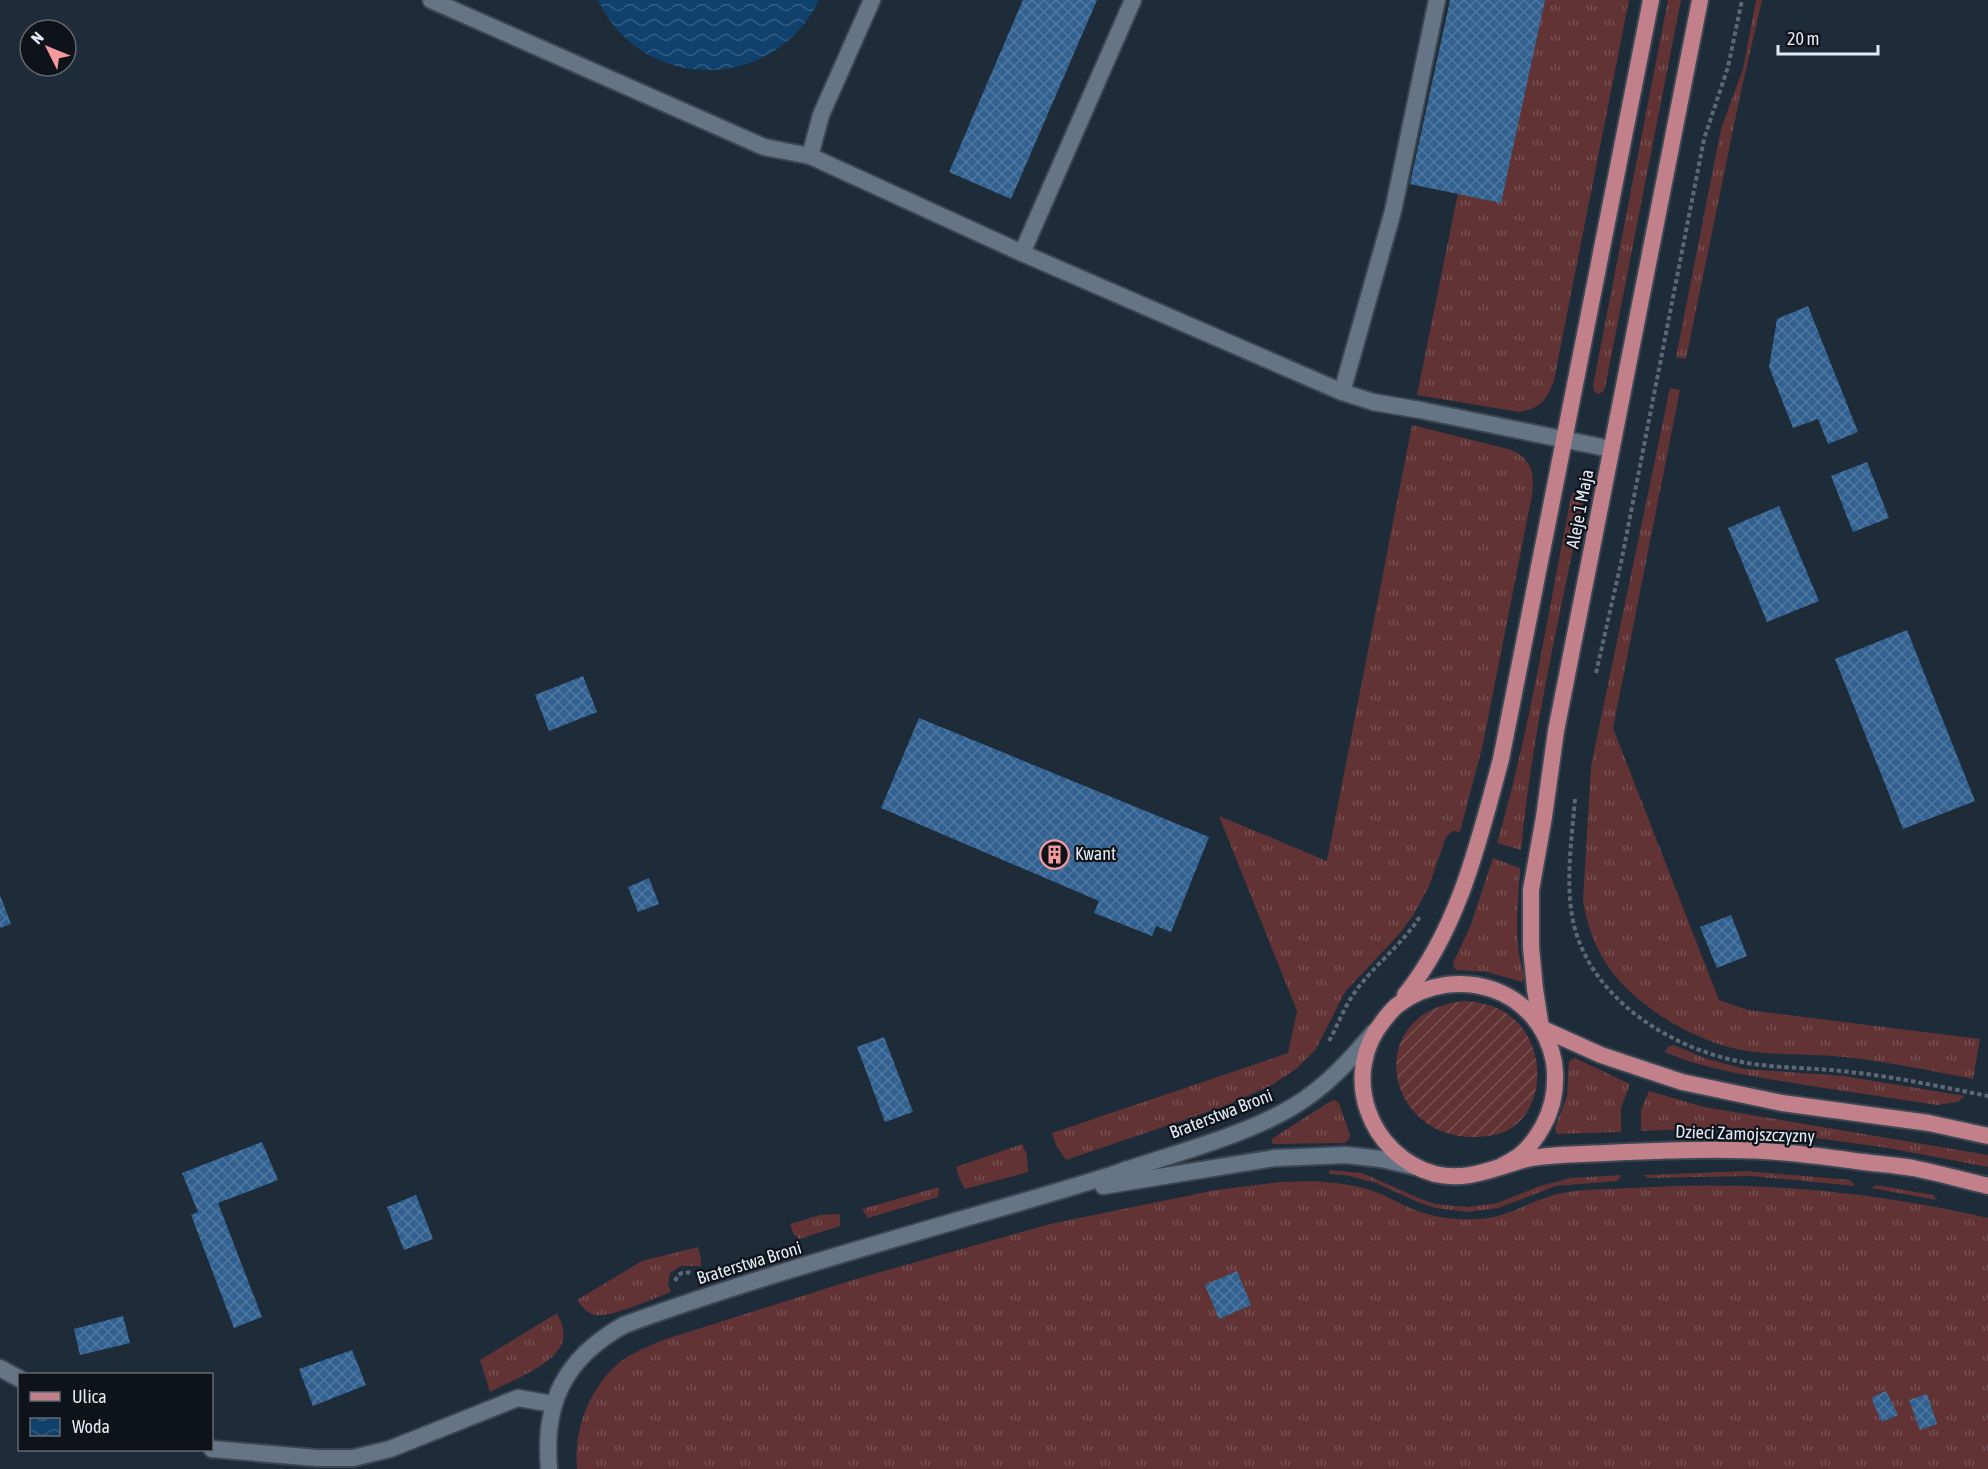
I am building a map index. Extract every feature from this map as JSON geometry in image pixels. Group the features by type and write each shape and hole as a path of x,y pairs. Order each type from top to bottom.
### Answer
{"main road":[{"name":"Aleje 1 Maja","path":"1397,1005 1424,972 1466,881 1485,822 1501,759 1650,0"},
{"name":"Aleje 1 Maja","path":"1541,1028 1531,947 1531,890 1556,731 1700,0"},
{"path":"1446,983 1467,983 1488,987 1508,995 1526,1010 1541,1028 1551,1050 1555,1072 1554,1096 1547,1118 1536,1138 1520,1155 1500,1167 1480,1174 1458,1177 1437,1174 1417,1167 1385,1143 1366,1107 1362,1087 1363,1068 1367,1048 1376,1030 1397,1005 1425,988 1446,983"},
{"name":"Dzieci Zamojszczyzny","path":"1541,1028 1601,1055 1692,1084 1782,1103 1929,1123 1988,1136"},
{"name":"Dzieci Zamojszczyzny","path":"1500,1167 1527,1159 1560,1155 1733,1150 1826,1157 1911,1168 1988,1186"}],"street":[{"path":"431,0 764,147 810,156 1022,253 1342,392 1373,402 1611,449"},
{"path":"810,156 821,115 872,0"},
{"path":"1022,253 1133,0"},
{"path":"1342,392 1393,211 1437,0"},
{"name":"Braterstwa Broni","path":"549,1469 548,1432 553,1404 562,1382 578,1359 602,1338 624,1325 952,1222 1055,1194 1212,1141 1294,1106 1324,1085 1352,1059 1376,1030"},
{"name":"Braterstwa Broni","path":"1055,1194 1275,1158 1346,1155 1382,1159 1417,1167"},
{"path":"0,1368 18,1378"},
{"path":"213,1449 317,1458 353,1458 390,1449 518,1398 553,1404"}],"path":[{"path":"1595,680 1623,552 1704,138 1728,67 1742,0"},
{"path":"1575,794 1570,884 1574,922 1588,959 1599,977 1628,1007 1671,1037 1698,1050 1739,1062 1849,1072 1988,1096"},
{"path":"1537,860 1571,863"},
{"path":"1328,1044 1355,991 1397,947 1424,910"},
{"path":"682,1305 675,1278 682,1273 701,1272"}],"green space":[{"path":"1497,0 1629,0 1554,380 1549,393 1542,402 1533,408 1519,412 1417,395"},
{"path":"1668,0 1681,0 1605,388 1603,392 1597,394 1593,386"},
{"path":"1756,0 1762,0 1686,359 1676,357 1721,129 1743,69"},
{"path":"1670,388 1680,390 1613,728 1719,1000 1748,1010 1980,1039 1973,1079 1851,1058 1747,1051 1708,1040 1669,1021 1634,995 1607,965 1595,942 1583,901 1591,766"},
{"path":"1412,425 1512,450 1528,463 1533,480 1532,495 1483,744 1460,832 1453,831 1446,837 1429,886 1414,914 1401,932 1345,992 1316,1049 1296,1069 1272,1085 1222,1107 1066,1160 1056,1145 1052,1133 1288,1053 1297,1011 1219,816 1327,861"},
{"path":"1578,492 1582,495 1583,500 1539,718 1521,850 1497,843 1529,714 1571,497 1573,493"},
{"path":"1493,858 1520,868 1517,923 1519,951 1525,978 1522,982 1487,972 1457,970 1453,967 1470,927"},
{"path":"1466,1001 1493,1007 1511,1016 1526,1033 1537,1063 1535,1095 1529,1109 1519,1122 1506,1131 1479,1137 1446,1133 1421,1119 1405,1098 1397,1074 1398,1049 1410,1026 1432,1009"},
{"path":"1673,1045 1707,1059 1745,1069 1843,1076 1965,1096 1958,1102 1937,1105 1763,1078 1701,1065 1665,1052"},
{"path":"1575,1058 1630,1084 1621,1108 1621,1132 1557,1134 1555,1128 1567,1096 1569,1061"},
{"path":"1649,1091 1704,1107 1988,1155 1988,1167 1888,1148 1802,1136 1717,1128 1641,1131 1641,1110"},
{"path":"1335,1100 1339,1103 1350,1135 1345,1143 1273,1144 1271,1141 1273,1138"},
{"path":"1022,1144 1027,1155 1028,1172 965,1189 956,1167"},
{"path":"1329,1170 1362,1173 1435,1204 1467,1207 1497,1203 1540,1186 1570,1178 1622,1175 1617,1181 1556,1186 1498,1208 1467,1212 1436,1208 1376,1183 1345,1175 1329,1174"},
{"path":"1746,1171 1850,1180 1855,1186 1751,1176 1648,1178 1643,1175"},
{"path":"1315,1181 1366,1189 1418,1211 1455,1219 1489,1218 1556,1194 1576,1191 1676,1186 1811,1190 1900,1201 1988,1218 1988,1469 577,1469 576,1454 581,1424 600,1383 621,1361 663,1340 856,1279 1050,1224 1216,1190 1281,1182"},
{"path":"1877,1185 1933,1195 1937,1200 1871,1188"},
{"path":"939,1187 938,1197 868,1218 862,1209"},
{"path":"840,1214 840,1226 799,1239 793,1233 790,1224 820,1215"},
{"path":"698,1247 701,1266 681,1266 670,1273 668,1285 671,1292 622,1311 602,1315 590,1313 577,1300 642,1261"},
{"path":"557,1313 563,1331 563,1340 559,1349 537,1368 490,1392 480,1360"}],"water":[{"path":"598,0 819,0 798,31 772,52 741,66 708,70 675,66 645,53 618,31"}],"building":[{"path":"1023,0 1097,0 1011,199 949,172"},
{"path":"1450,0 1545,0 1501,203 1410,184"},
{"path":"1808,306 1858,432 1828,444 1818,419 1793,428 1769,367 1777,319"},
{"path":"1867,462 1889,518 1853,532 1831,476"},
{"path":"1779,506 1819,601 1767,622 1728,528"},
{"path":"1907,630 1975,801 1903,829 1835,659"},
{"path":"583,676 597,712 549,731 535,695"},
{"name":"Kwant","path":"919,718 1209,837 1171,932 1156,926 1152,936 1094,913 1099,901 881,808"},
{"path":"649,878 659,904 638,912 628,887"},
{"path":"0,895 11,924 0,928"},
{"path":"1731,915 1747,956 1717,968 1700,927"},
{"path":"884,1037 913,1112 885,1122 857,1047"},
{"path":"262,1142 278,1180 218,1203 262,1317 234,1328 191,1215 198,1212 182,1173"},
{"path":"416,1195 433,1239 404,1250 387,1207"},
{"path":"1237,1271 1251,1305 1219,1319 1205,1285"},
{"path":"123,1316 130,1343 80,1355 74,1329"},
{"path":"352,1350 366,1385 313,1406 299,1369"},
{"path":"1886,1391 1898,1415 1882,1422 1871,1398"},
{"path":"1927,1394 1937,1424 1920,1430 1909,1400"}],"place":[{"name":"Kwant","path":"1054,854"}]}
